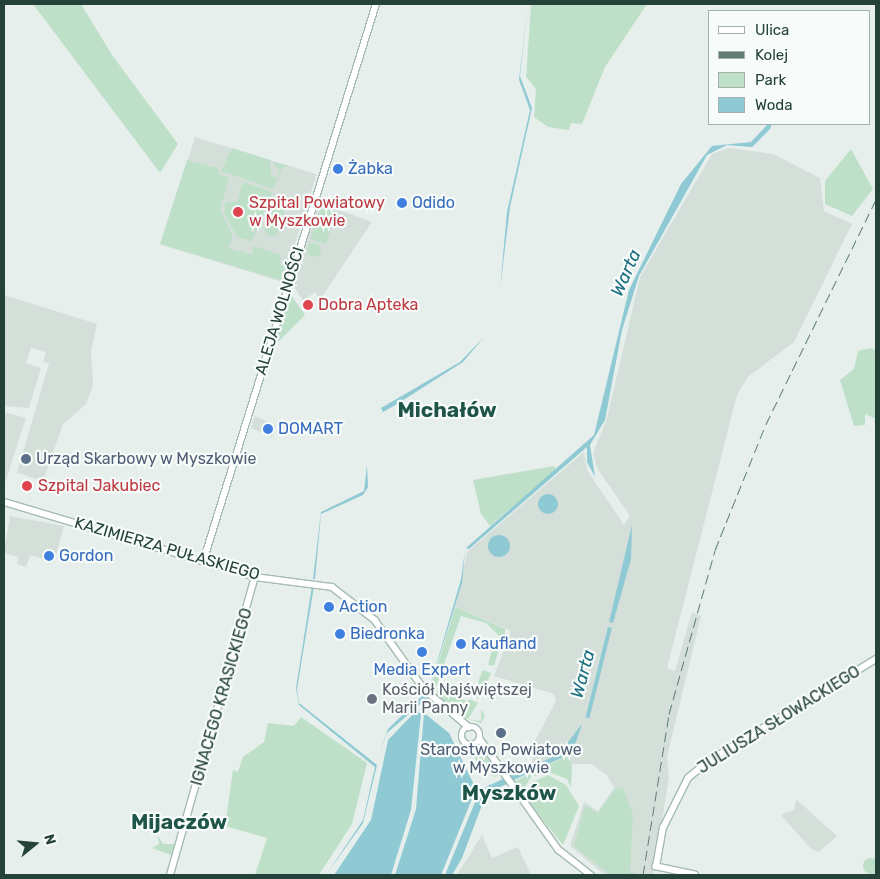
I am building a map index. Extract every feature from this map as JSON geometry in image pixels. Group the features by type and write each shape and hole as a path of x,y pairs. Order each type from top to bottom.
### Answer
{"street":[{"name":"ALEJA WOLNOŚCI","path":"203,562 376,4"},
{"name":"KAZIMIERZA PUŁASKIEGO","path":"4,502 203,562 256,576 318,583 339,591 375,620 424,689 469,727 477,730 478,742"},
{"name":"IGNACEGO KRASICKIEGO","path":"170,875 256,576"},
{"name":"JULIUSZA SŁOWACKIEGO","path":"695,875 656,867 663,828 680,790 694,772 876,660"},
{"name":"KAZIMIERZA PUŁASKIEGO","path":"455,715 463,732"},
{"path":"469,727 463,732 465,743 478,742 555,845 564,855 591,875"}],"shaded area":[{"name":"Szpital Powiatowy w Myszkowie","path":"195,137 316,174 283,282 162,245"},
{"path":"729,148 773,154 820,178 824,211 852,224 794,342 748,377 737,395 667,668 675,671 692,612 701,616 667,757 669,778 653,875 605,875 570,846 584,802 598,811 614,788 607,775 591,764 564,764 553,758 529,767 535,755 529,752 556,701 554,694 494,676 511,631 455,607 467,552 584,452 587,470 624,525 630,516 597,468 593,453 607,418 640,277 712,154"},
{"path":"319,203 372,222 320,300 315,292 303,301 293,285 299,265 305,263 301,261"},
{"path":"4,295 97,324 91,351 93,385 86,404 63,424 43,481 17,473 49,363 43,362 46,352 31,348 26,363 41,368 29,408 4,406"},
{"path":"4,412 26,418 5,483 4,482"},
{"path":"255,416 276,426 272,437 251,428"},
{"path":"10,516 64,526 54,562 30,555 26,567 17,564 18,557 4,553"},
{"path":"796,799 837,836 819,852 811,849 781,815 794,810"},
{"path":"482,835 492,858 518,847 531,875 457,875"}],"green space":[{"path":"33,4 81,4 112,55 178,144 160,173"},
{"path":"531,4 647,4 605,67 582,124 571,123 569,130 548,127 534,117 536,89 526,77"},
{"path":"232,148 270,160 271,176 277,178 279,171 273,162 289,166 282,168 273,189 221,171"},
{"path":"851,149 873,189 852,216 825,204 825,181"},
{"path":"187,160 218,168 219,174 229,178 220,209 233,237 228,248 252,255 253,246 281,255 280,265 288,267 284,281 160,244"},
{"path":"243,182 272,192 252,241 237,237 224,213 225,202 237,202"},
{"path":"275,203 281,203 285,210 281,217 275,217 271,213 271,207"},
{"path":"321,207 336,212 326,244 310,239"},
{"path":"269,222 275,222 279,229 275,236 269,236 265,232 265,226"},
{"path":"311,243 317,243 321,250 317,257 311,257 307,253 307,247"},
{"path":"291,295 305,315 277,343 276,339"},
{"path":"870,348 876,350 876,419 865,414 865,425 854,426 840,380 854,369 858,351"},
{"path":"554,466 556,470 490,526 481,514 473,480"},
{"path":"455,607 505,629 505,636 502,639 486,623 461,616 434,693 430,690"},
{"path":"500,644 494,666 488,665 493,646"},
{"path":"483,670 491,673 479,699 473,694"},
{"path":"438,689 466,701 461,714 436,696"},
{"path":"469,699 478,703 468,719 462,717"},
{"path":"481,709 485,716 481,723 469,719 481,721"},
{"path":"301,717 367,763 352,824 319,875 255,875 267,838 225,826 233,770 238,772 243,757 264,742 268,723 294,726"},
{"path":"478,747 486,752 500,774 494,777 476,761 473,752"},
{"path":"566,756 572,764 571,788 567,779 546,771 530,778 522,793 515,781"},
{"path":"548,775 566,785 579,806 563,845 526,799 533,782"},
{"path":"623,788 633,815 630,875 610,875 574,846 585,806 598,813 615,789"},
{"path":"158,836 163,844 175,844 171,855 152,848 159,844"},
{"path":"871,858 877,860 879,866 877,872 871,874 865,872 863,866 865,860"}],"water":[{"path":"528,4 520,76 532,108 510,207 500,289 507,212 530,110 519,80"},
{"path":"767,125 772,125 752,147 727,145 707,155 639,276 622,330 605,420 590,445 595,477 587,462 587,447 469,549 466,548 594,435 629,290 681,184 712,146 751,142"},
{"path":"485,336 463,362 383,412 381,408 460,362"},
{"path":"367,465 368,487 363,495 321,514 315,579 313,579 321,512 364,491"},
{"path":"548,494 555,497 558,504 555,511 548,514 541,511 538,504 541,497"},
{"path":"632,525 631,559 613,623 609,622"},
{"path":"499,535 509,542 510,546 503,556 499,557 489,550 488,546 495,536"},
{"path":"465,550 462,583 429,690 461,579"},
{"path":"312,586 314,586 297,689 299,703 377,765 363,823 326,875 363,820 375,767 299,705 296,688"},
{"path":"608,627 612,628 589,718 586,717"},
{"path":"424,694 428,699 425,705 424,701 387,733 377,760 388,729"},
{"path":"417,710 421,714 411,810 391,875 334,875 371,820 388,740"},
{"path":"424,713 449,733 476,789 441,875 395,875 416,809"},
{"path":"582,724 576,742 561,758 512,781 509,777 559,754"},
{"path":"490,784 494,792 485,797 462,858 452,875 445,875 478,795"}],"waterway":[{"name":"Warta","path":"485,791 512,778"},
{"path":"630,873 641,875"}],"railway":[{"path":"643,875 669,714 715,550 766,424 876,199"}],"place":[{"name":"Żabka","path":"338,169"},
{"name":"Odido","path":"402,203"},
{"name":"Szpital Powiatowy w Myszkowie","path":"238,212"},
{"name":"Dobra Apteka","path":"308,305"},
{"name":"DOMART","path":"268,429"},
{"name":"Urząd Skarbowy w Myszkowie","path":"26,459"},
{"name":"Szpital Jakubiec","path":"27,486"},
{"name":"Gordon","path":"49,556"},
{"name":"Action","path":"329,607"},
{"name":"Biedronka","path":"340,634"},
{"name":"Kaufland","path":"461,644"},
{"name":"Media Expert","path":"422,652"},
{"name":"Kościół Najświętszej Marii Panny","path":"372,699"},
{"name":"Starostwo Powiatowe w Myszkowie","path":"501,733"}],"district":[{"name":"Michałów","path":"447,410"},
{"name":"Myszków","path":"509,793"},
{"name":"Mijaczów","path":"179,822"}]}
